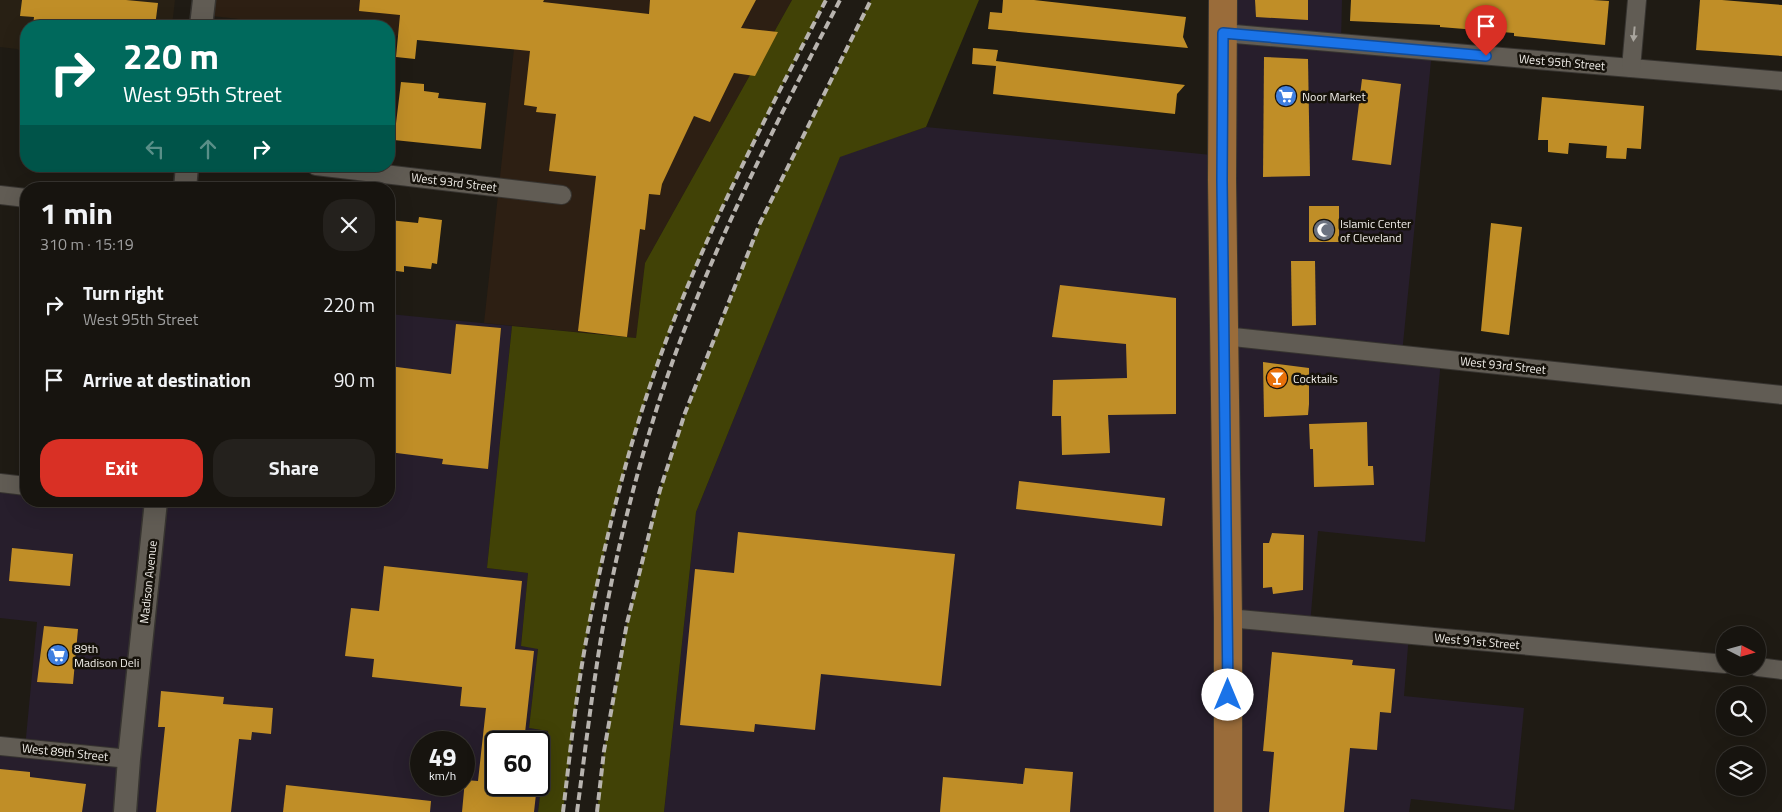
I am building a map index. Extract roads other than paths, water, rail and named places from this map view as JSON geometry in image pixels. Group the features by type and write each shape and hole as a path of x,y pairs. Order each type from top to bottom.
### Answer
{"main road":[{"path":"1223,0 1222,180 1228,618 1228,812"}],"street":[{"path":"202,20 204,0"},
{"path":"1632,68 1637,0"},
{"name":"West 95th Street","path":"1223,33 1782,81"},
{"name":"West 93rd Street","path":"367,172 562,195"},
{"path":"0,195 20,197"},
{"name":"West 93rd Street","path":"1224,336 1782,394"},
{"path":"0,483 20,485"},
{"name":"Madison Avenue","path":"126,812 129,759 155,507"},
{"name":"West 91st Street","path":"1228,618 1716,663"},
{"path":"1766,668 1782,670"},
{"name":"West 89th Street","path":"0,746 129,759"}],"railway":[{"path":"563,812 583,658 593,603 615,505 642,409 671,328 711,233 755,139 826,0"},
{"path":"577,812 607,604 625,522 655,414 693,307 738,203 840,0"},
{"path":"597,812 604,751 627,623 660,490 685,413 760,223 871,0"}],"place":[{"name":"Noor Market","path":"1286,96"},
{"name":"Islamic Center of Cleveland","path":"1324,230"},
{"name":"Cocktails","path":"1277,378"},
{"name":"89th Madison Deli","path":"58,655"}]}
